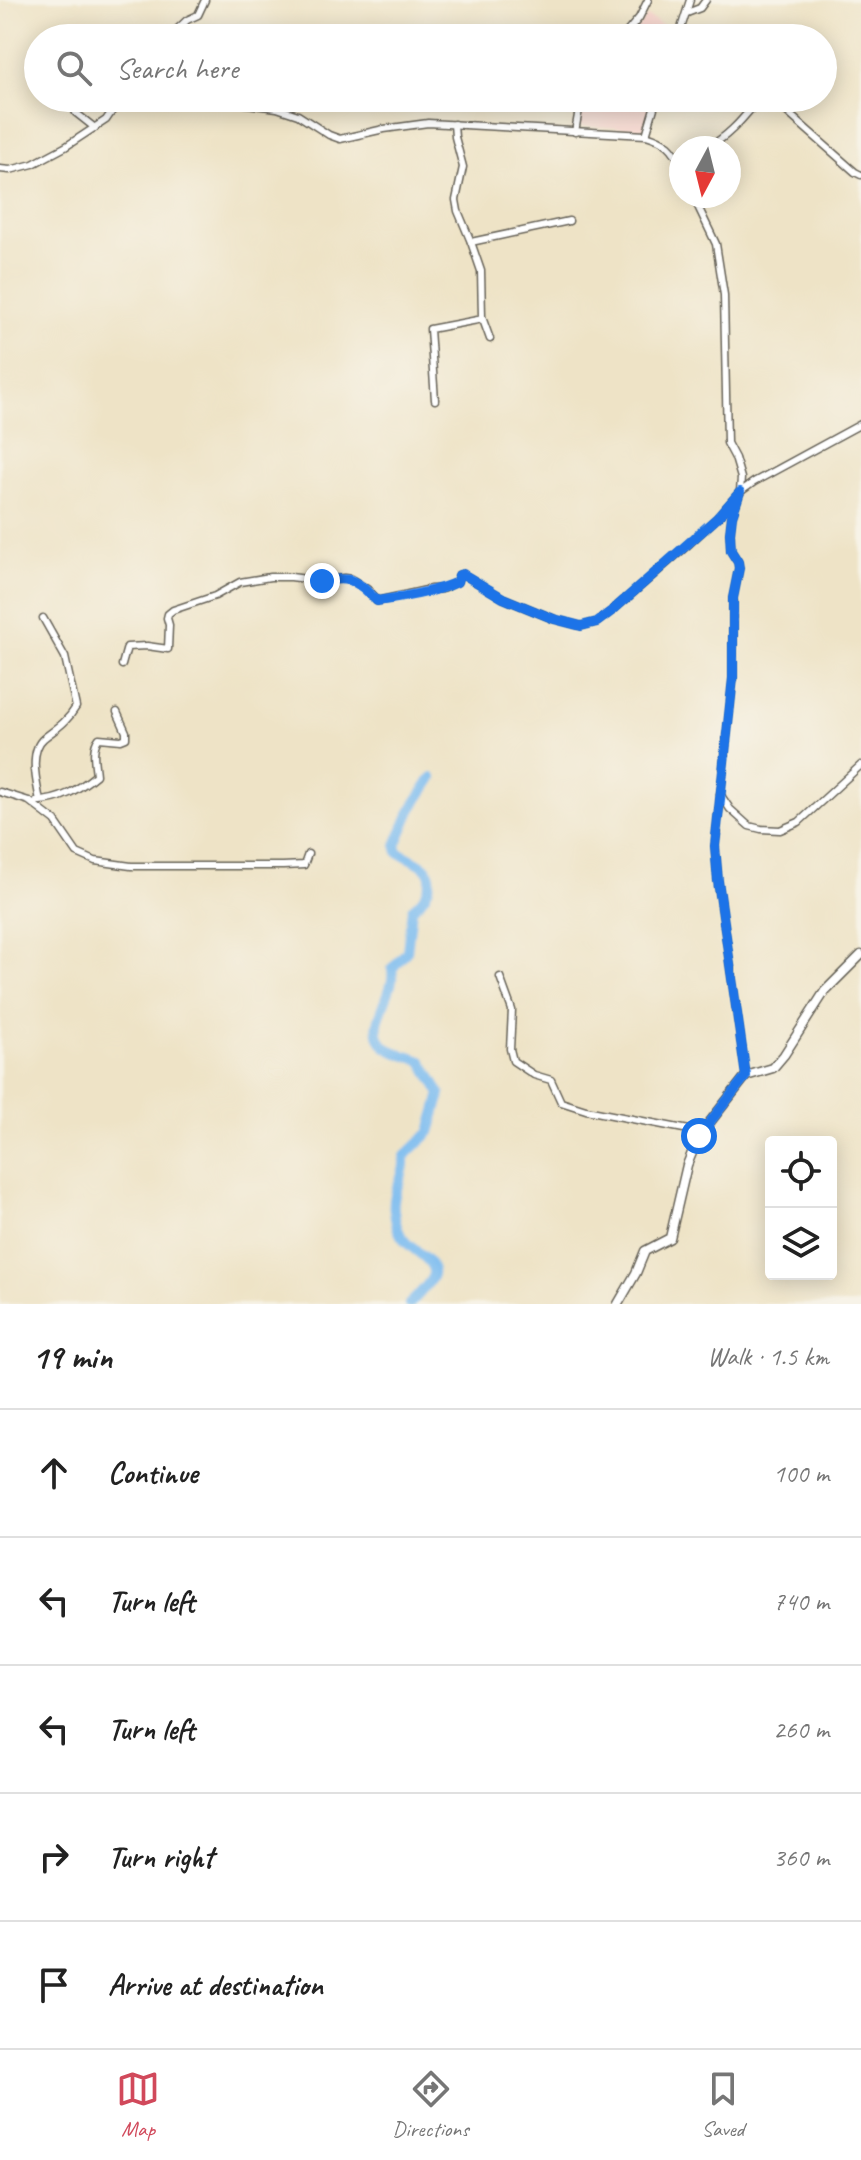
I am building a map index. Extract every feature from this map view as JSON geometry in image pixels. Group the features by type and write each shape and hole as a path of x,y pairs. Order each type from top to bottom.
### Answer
{"street":[{"path":"183,24 198,15 205,0"},
{"path":"634,24 648,0"},
{"path":"683,24 690,0"},
{"path":"687,13 700,8 706,0"},
{"path":"76,112 95,128"},
{"path":"0,169 10,170 33,164 95,128 111,112"},
{"path":"289,112 340,139 428,123 646,135 669,144"},
{"path":"575,132 579,112"},
{"path":"646,135 653,112"},
{"path":"726,136 748,112"},
{"path":"787,112 861,175"},
{"path":"454,124 463,167 456,200 481,271 483,319 490,339"},
{"path":"699,208 716,244 724,295 727,443 741,478 730,533 731,551 739,568 733,598 733,678 715,846 746,1076"},
{"path":"471,242 569,221"},
{"path":"435,400 430,329 483,319"},
{"path":"122,665 127,647 168,649 167,618 173,610 215,596 240,582 270,577 322,581 351,579 367,589 377,601 442,589 457,582 459,575 463,574 503,598 554,619 581,626 597,622 717,518 740,492 861,424"},
{"path":"40,801 35,758 40,741 67,721 76,707 65,657 43,618"},
{"path":"0,792 29,801 40,801 62,797 76,790 96,775 94,754 99,738 126,738 117,712"},
{"path":"720,794 730,809 749,826 780,830 799,822 861,765"},
{"path":"29,801 55,821 77,853 95,861 131,866 283,866 304,865 308,854"},
{"path":"618,1304 645,1251 670,1238 687,1165 699,1136 746,1076 773,1068 825,991 861,955"},
{"path":"500,977 512,1010 510,1049 513,1061 534,1075 551,1080 561,1102 586,1110 689,1130 699,1136"}],"shaded area":[{"path":"647,16 660,24 641,24"},
{"path":"580,112 649,112 645,129 578,126"}],"waterway":[{"path":"409,1304 430,1281 433,1269 400,1234 394,1215 395,1197 405,1156 430,1132 441,1094 422,1061 386,1047 378,1030 390,989 392,969 407,951 412,909 422,900 430,882 427,870 398,852 396,845 411,810 432,778"}],"route":[{"path":"322,581 351,579 367,589 377,601 442,589 457,582 459,575 463,574 503,598 554,619 581,626 597,622 613,610 717,518 740,492 730,533 731,551 739,568 733,598 733,678 715,846 746,1076 699,1136"}]}
